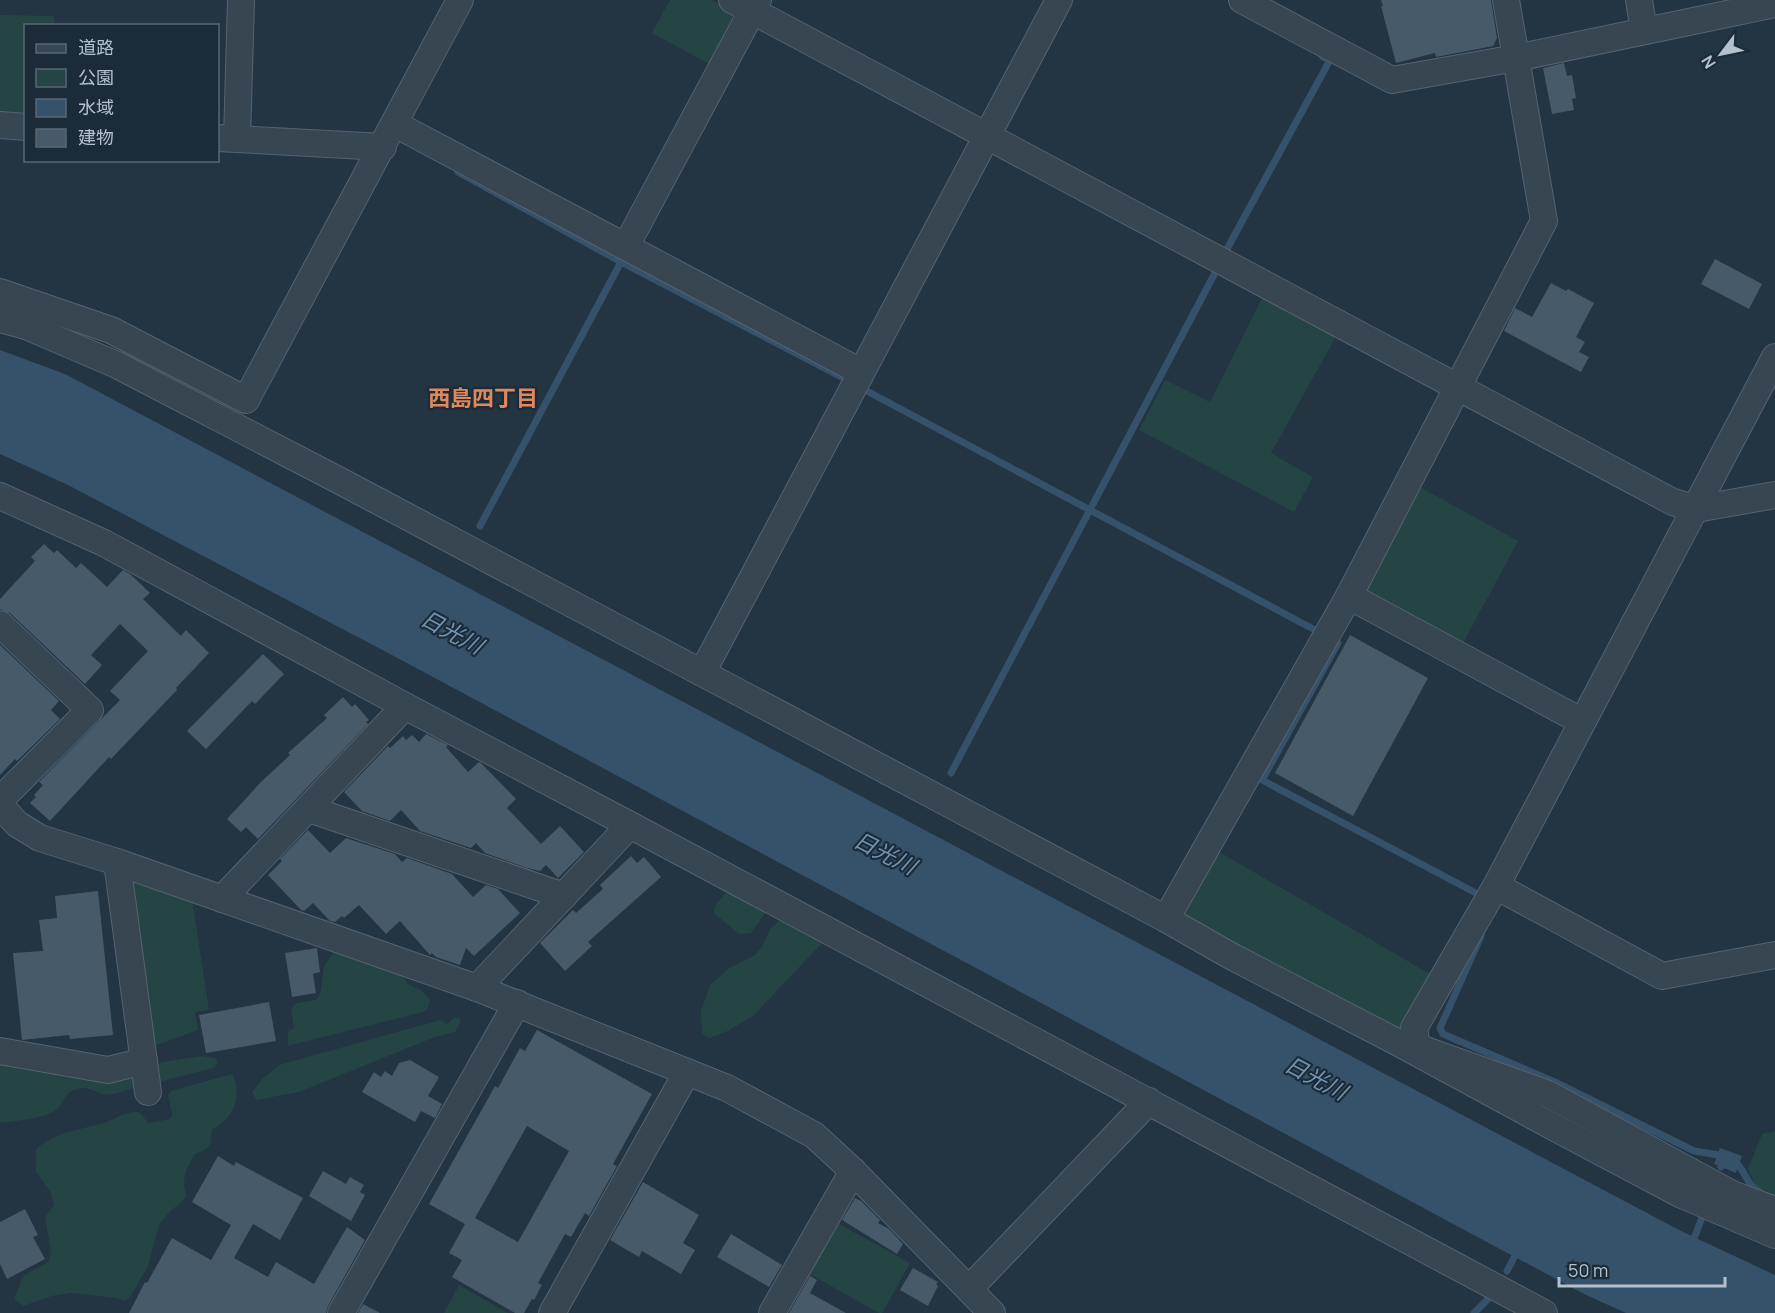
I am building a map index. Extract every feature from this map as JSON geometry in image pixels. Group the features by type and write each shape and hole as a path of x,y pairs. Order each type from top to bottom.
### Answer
{"street":[{"path":"241,0 227,138 383,147"},
{"path":"0,292 111,330 246,400 460,0"},
{"path":"702,673 1059,0"},
{"path":"1242,0 1392,80 1516,58 1775,4"},
{"path":"1166,919 1349,596 1544,221 1506,0"},
{"path":"1639,0 1644,31"},
{"path":"626,246 747,4 987,136 1673,502 1696,509 1774,502"},
{"path":"395,124 861,372"},
{"path":"0,125 24,127"},
{"path":"0,319 26,326 117,365 1166,919 1231,956 1682,1195 1775,1235"},
{"path":"1775,357 1496,886 1414,1028 1417,1047 1548,1094 1732,1194 1775,1210"},
{"path":"0,496 104,543 405,706 1149,1101 1504,1305 1544,1313"},
{"path":"1349,596 1581,721"},
{"path":"0,624 90,710 0,800"},
{"path":"222,899 405,706"},
{"path":"0,805 17,824 40,838 117,862 477,988 727,1088 814,1135 853,1171 989,1312"},
{"path":"309,809 564,896"},
{"path":"477,988 630,825"},
{"path":"117,862 148,1092"},
{"path":"1496,886 1662,976 1775,955"},
{"path":"341,1313 517,1003"},
{"path":"0,1051 108,1070 144,1061"},
{"path":"552,1313 687,1072"},
{"path":"969,1289 1149,1101"},
{"path":"772,1313 853,1171"}],"green space":[{"path":"670,0 712,0 730,10 734,23 711,65 652,33"},
{"path":"0,15 54,16 54,24 24,24 24,121 0,120"},
{"path":"1264,294 1338,333 1271,453 1313,477 1294,512 1139,430 1165,380 1210,402"},
{"path":"1418,486 1518,541 1461,647 1364,591"},
{"path":"1216,850 1432,975 1402,1031 1387,1033 1183,914"},
{"path":"135,882 192,899 209,1010 195,1012 198,1030 149,1048 128,890"},
{"path":"730,887 766,912 751,933 739,934 714,913 715,906"},
{"path":"781,919 824,941 753,1016 728,1031 710,1038 702,1034 701,1011 710,985 729,968 755,955 763,945 770,929"},
{"path":"337,947 396,968 409,985 421,990 430,1000 428,1008 423,1012 288,1046 288,1032 294,1028 291,1009 296,1003 315,1000 320,995 324,966"},
{"path":"458,1017 461,1021 455,1032 435,1037 299,1092 256,1100 252,1092 262,1079 279,1065 440,1020 447,1024"},
{"path":"202,1056 215,1058 218,1063 213,1068 159,1082 153,1068 162,1062"},
{"path":"0,1063 129,1071 136,1079 135,1087 111,1094 103,1094 87,1088 77,1089 67,1095 53,1112 30,1119 0,1123"},
{"path":"232,1074 237,1090 231,1113 226,1120 212,1129 209,1146 194,1155 185,1173 186,1196 159,1225 148,1266 130,1297 125,1301 72,1293 52,1296 23,1306 14,1299 23,1276 48,1262 51,1251 45,1217 54,1205 50,1191 36,1172 36,1149 59,1135 101,1124 127,1113 138,1112 149,1123 170,1119 172,1114 168,1095 171,1091"},
{"path":"1775,1131 1775,1195 1756,1187 1748,1169 1762,1134"},
{"path":"832,1220 910,1263 882,1313 804,1271"},
{"path":"459,1285 508,1313 444,1313"}],"water":[{"name":"日光川","path":"0,350 65,374 1681,1231 1775,1275 1775,1313 1626,1313 1584,1294 390,654 68,485 0,454"},
{"path":"1720,1148 1742,1156 1736,1173 1714,1164"}],"building":[{"path":"1381,0 1491,0 1497,38 1493,46 1436,57 1435,53 1396,63"},
{"path":"1564,63 1567,76 1572,75 1576,98 1572,99 1574,110 1552,114 1543,68"},
{"path":"1715,259 1762,284 1749,309 1701,284"},
{"path":"1551,283 1594,303 1576,337 1585,342 1579,352 1589,357 1581,372 1504,331 1515,308 1532,317"},
{"path":"44,544 54,553 57,550 76,568 81,563 107,587 123,570 130,574 150,593 143,599 181,636 186,630 209,653 176,688 177,690 111,759 109,757 50,821 30,803 43,785 39,782 120,700 110,691 148,651 120,624 91,655 102,665 85,684 10,613 0,609 0,599 35,561 31,557"},
{"path":"1350,635 1428,678 1353,816 1275,773"},
{"path":"0,645 59,701 51,710 60,719 0,775"},
{"path":"263,654 284,674 255,704 252,701 206,749 187,731"},
{"path":"343,697 352,707 355,704 369,720 366,722 368,724 258,839 246,827 241,832 227,819 290,755 288,753 327,718 324,715"},
{"path":"426,734 448,745 446,747 468,772 479,762 482,764 516,799 507,808 541,844 560,826 584,852 558,878 546,865 540,871 527,868 485,853 476,843 471,848 420,831 401,810 390,821 362,811 344,792 388,746 390,748 403,736 406,740 412,735 419,742"},
{"path":"308,830 330,853 346,838 395,854 402,862 407,858 452,874 473,897 486,885 498,889 520,913 474,956 466,948 460,965 436,957 432,953 430,955 400,921 386,934 359,905 344,918 342,916 335,922 330,921 313,903 304,911 301,910 268,875"},
{"path":"631,856 637,863 644,857 661,877 588,942 592,946 565,971 540,943 573,910 576,913 603,889 600,885"},
{"path":"98,891 113,1035 70,1039 69,1035 22,1040 13,953 43,951 39,920 57,918 55,896"},
{"path":"317,948 320,972 313,974 316,993 292,997 285,953"},
{"path":"269,1002 276,1041 206,1053 199,1015"},
{"path":"537,1030 652,1094 613,1164 617,1166 589,1216 585,1213 571,1237 565,1234 538,1283 542,1285 534,1300 532,1299 524,1313 515,1313 452,1277 462,1260 449,1253 465,1224 429,1204 495,1086 498,1088 520,1048 525,1051","holes":["527,1126 569,1151 518,1242 475,1218"]},
{"path":"410,1060 439,1077 428,1096 442,1104 435,1118 421,1111 415,1122 362,1092 374,1072 381,1077 385,1071 392,1076 399,1063"},
{"path":"218,1156 234,1166 236,1162 303,1198 280,1240 253,1224 234,1258 268,1277 276,1262 314,1284 347,1227 365,1240 326,1313 129,1313 172,1238 211,1260 231,1225 192,1202"},
{"path":"323,1171 346,1184 350,1177 364,1185 360,1192 365,1195 351,1221 309,1196"},
{"path":"643,1182 699,1215 683,1243 695,1250 681,1274 642,1251 639,1257 610,1240"},
{"path":"855,1198 880,1220 878,1223 889,1229 903,1244 897,1254 842,1220"},
{"path":"25,1209 38,1235 33,1237 45,1259 7,1279 0,1264 0,1222"},
{"path":"731,1234 782,1265 769,1287 717,1257"},
{"path":"913,1268 938,1282 928,1306 900,1290"},
{"path":"810,1276 817,1280 810,1293 846,1313 789,1313"},
{"path":"363,1304 380,1313 358,1313"}],"waterway":[{"path":"1227,249 1330,60 1323,57"},
{"path":"458,172 621,262 847,380"},
{"path":"480,526 621,262"},
{"path":"951,773 1216,271"},
{"path":"865,390 1315,630"},
{"path":"1332,639 1338,643 1262,780 1474,892"},
{"path":"1481,936 1440,1028 1443,1034 1557,1083 1694,1151 1725,1156 1721,1167"},
{"path":"1733,1160 1752,1186 1760,1192"},
{"path":"1691,1246 1702,1218"},
{"path":"1507,1271 1518,1250"},
{"path":"1474,1313 1488,1299"}],"district":[{"name":"西島四丁目","path":"483,398"}]}
